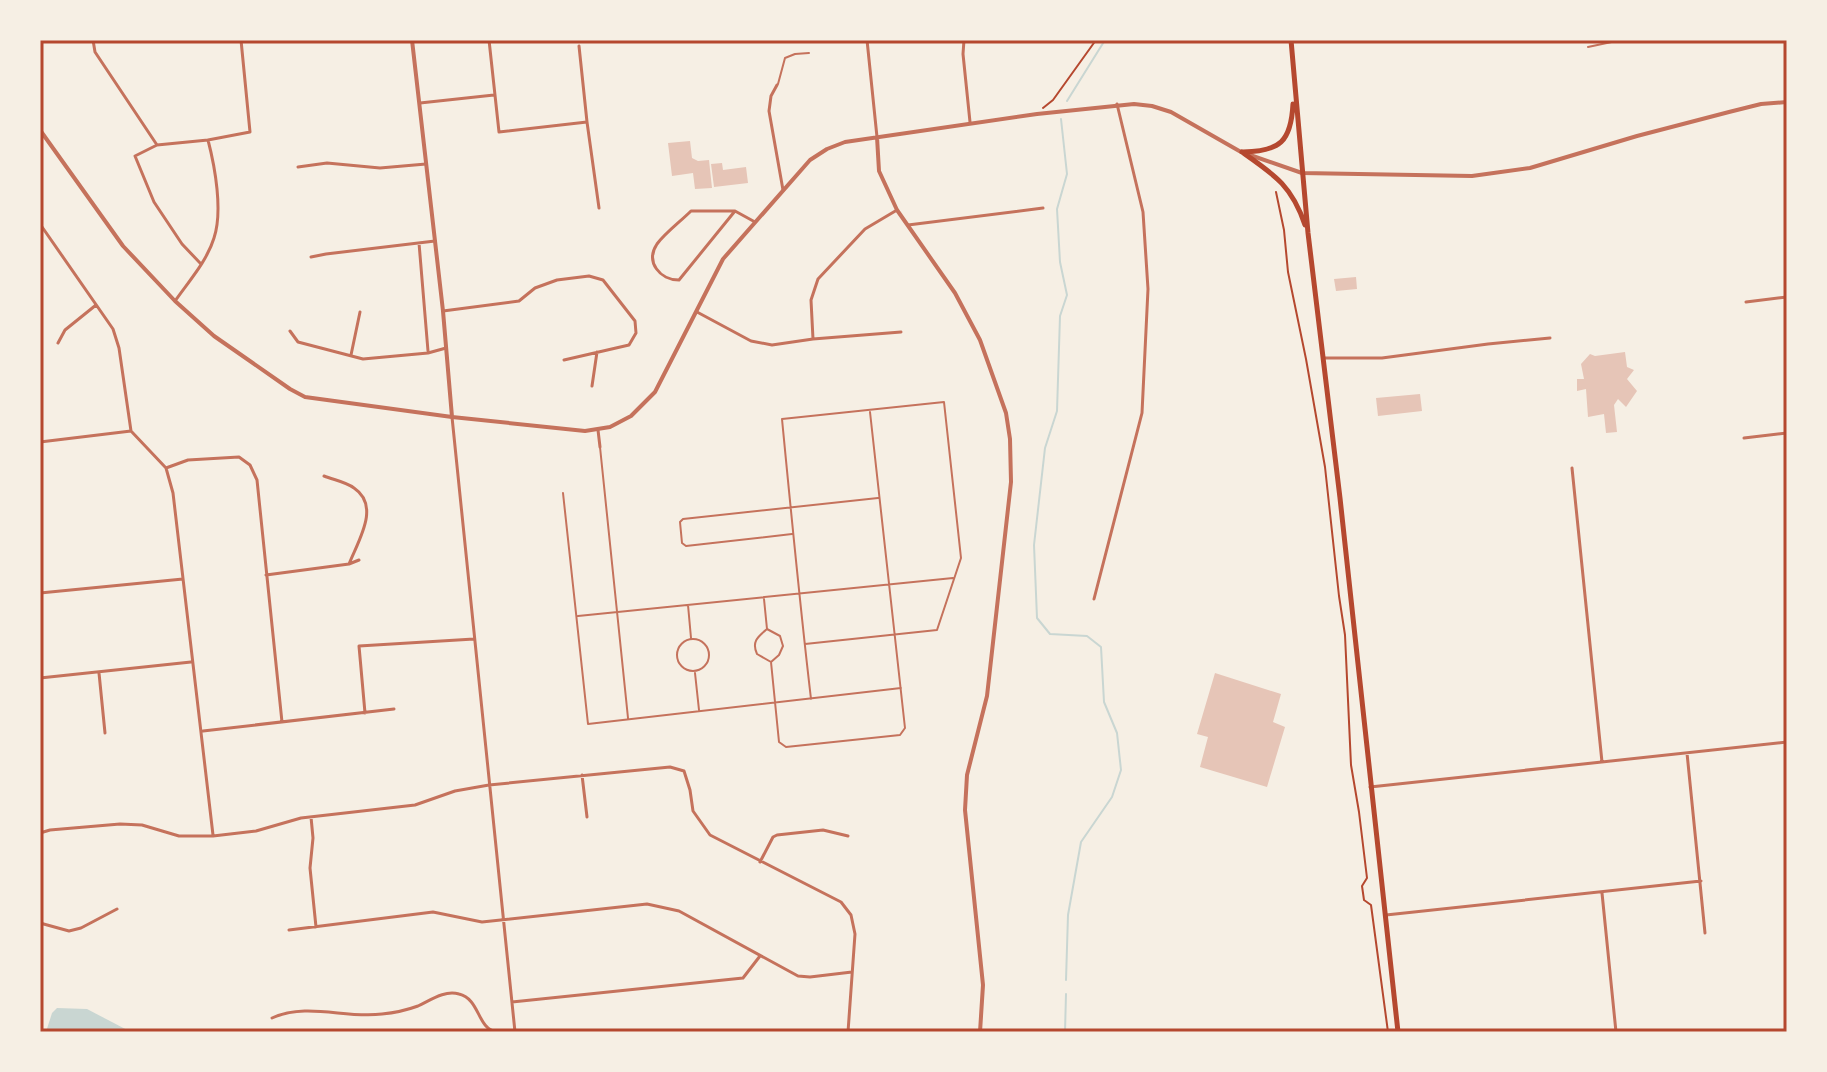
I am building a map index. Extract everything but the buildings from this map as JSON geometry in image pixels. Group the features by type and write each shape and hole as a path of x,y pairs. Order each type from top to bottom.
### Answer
{"main road":[{"path":"1291,40 1308,233 1398,1032"},
{"path":"1242,152 1265,152 1284,139 1292,121 1294,83"},
{"path":"1242,152 1266,169 1292,195 1308,233"}],"street":[{"path":"93,40 95,52 157,145"},
{"path":"201,264 182,244 154,202 135,156 157,145 250,132 241,40"},
{"path":"272,1018 286,1011 382,1014 417,1006 454,992 473,1002 485,1026 495,1032 515,1031 443,311 412,40"},
{"path":"489,40 499,132 587,122"},
{"path":"867,40 879,171 897,210 955,293 980,340 1006,413 1010,439 1011,482 987,696 967,775 965,810 983,985 980,1032"},
{"path":"964,40 970,122"},
{"path":"579,46 599,208"},
{"path":"777,85 771,96 769,111 783,190"},
{"path":"420,103 494,95"},
{"path":"40,130 123,246 175,301 214,336 290,389 305,397 585,431 610,427 631,416 655,392 723,259 810,160 845,142 970,122 1117,104 1152,106 1171,112 1242,152 1302,173 1472,176 1530,168 1695,120 1761,104 1787,102"},
{"path":"1094,599 1142,413 1148,289 1143,212 1117,104"},
{"path":"175,301 201,264 214,241 218,225 215,170 208,140"},
{"path":"298,167 327,163 380,168 427,164"},
{"path":"908,225 1043,208"},
{"path":"813,339 811,300 818,279 865,229 897,210"},
{"path":"735,211 679,280 668,280 656,271 652,259 656,245 691,211 735,211 755,222"},
{"path":"40,224 113,329 119,348 131,431 166,468 173,493 213,836"},
{"path":"311,257 435,241"},
{"path":"419,243 428,353"},
{"path":"443,311 519,301 535,288 557,280 589,276 603,280 635,321 636,333 629,345 564,360"},
{"path":"1746,302 1787,297"},
{"path":"58,343 65,330 96,305"},
{"path":"695,311 751,341 772,345 901,332"},
{"path":"351,355 360,312"},
{"path":"290,331 298,342 363,359 428,353 446,348"},
{"path":"1323,358 1382,358 1550,338"},
{"path":"592,386 597,352"},
{"path":"598,430 600,447"},
{"path":"40,442 131,431"},
{"path":"1744,438 1787,433"},
{"path":"166,468 188,460 239,457 250,465 257,480 282,722"},
{"path":"1572,468 1602,762"},
{"path":"324,476 352,486 363,495 368,508 349,564"},
{"path":"266,575 359,560"},
{"path":"40,593 183,579"},
{"path":"365,713 359,646 474,639"},
{"path":"40,678 192,662"},
{"path":"99,673 105,733"},
{"path":"201,731 394,709"},
{"path":"1370,787 1787,742"},
{"path":"1687,753 1705,933"},
{"path":"40,833 120,824 142,825 179,836 213,836 256,831 301,818 415,805 455,791 489,785 670,767 684,771 693,811 710,835 841,902 851,915 855,934 848,1032"},
{"path":"582,775 587,817"},
{"path":"311,817 313,838 310,868 316,927"},
{"path":"760,862 777,835 823,830 848,836"},
{"path":"1384,915 1701,881"},
{"path":"1602,893 1616,1032"},
{"path":"289,930 433,912 482,922 647,904 679,911 798,976 852,972"},
{"path":"40,923 69,931 117,909"},
{"path":"512,1002 743,978 760,956"}],"lane":[{"path":"1588,47 1621,40"},
{"path":"777,85 785,58 809,53"},
{"path":"805,644 937,630 961,558 944,402 782,419 799,594 811,699"},
{"path":"771,662 779,742 786,747 900,735 905,728 870,410"},
{"path":"600,447 628,719"},
{"path":"563,493 588,724 901,688"},
{"path":"793,534 686,546 682,543 680,522 683,519 880,498"},
{"path":"576,617 955,578"},
{"path":"764,597 767,629"},
{"path":"688,605 691,639"},
{"path":"767,629 780,636 783,646 771,662"},
{"path":"767,629 759,635 755,644 757,654 771,662"},
{"path":"691,639 701,640 710,653 705,667 695,672 683,668 677,660 680,644 691,639"},
{"path":"695,672 699,711"}],"path":[{"path":"1037,114 1053,100 1096,40"},
{"path":"1276,192 1325,467 1345,635 1351,765 1367,878 1362,886 1364,900 1371,905 1388,1032"}],"shaded area":[{"path":"57,1008 87,1009 131,1032 46,1032 52,1013"}],"waterway":[{"path":"1067,101 1105,40"},
{"path":"1061,119 1067,174 1057,209 1060,262 1067,295 1060,316 1057,411 1045,448 1034,545 1037,618 1050,634 1087,636 1101,647 1104,702 1117,733 1121,770 1112,797 1081,842 1068,915 1066,980"},
{"path":"1065,1032 1066,994"}]}
